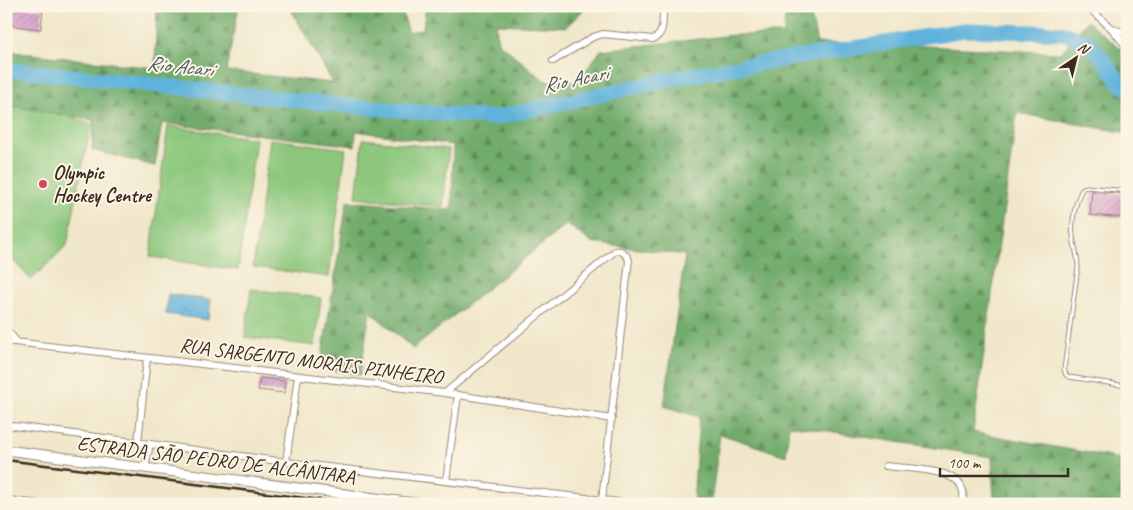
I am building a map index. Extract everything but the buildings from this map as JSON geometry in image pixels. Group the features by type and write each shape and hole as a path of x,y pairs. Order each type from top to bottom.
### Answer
{"street":[{"path":"553,61 593,37 603,34 657,38 662,31 663,6"},
{"path":"1087,6 1112,29 1127,47"},
{"path":"1112,29 1127,33"},
{"path":"444,393 615,251 624,252 629,260 602,500"},
{"path":"6,329 17,342"},
{"name":"RUA SARGENTO MORAIS PINHEIRO","path":"6,341 444,393 612,419"},
{"path":"138,442 147,358"},
{"path":"286,462 298,376"},
{"path":"446,481 458,396"},
{"path":"6,425 286,462 636,504"},
{"path":"145,468 150,444"},
{"name":"ESTRADA SÃO PEDRO DE ALCÂNTARA","path":"6,450 422,504"},
{"path":"886,466 942,472 954,478 964,493 962,504"}],"lane":[{"path":"1127,191 1087,187 1082,190 1072,221 1078,267 1064,368 1066,375 1069,377 1127,386"},
{"path":"6,498 50,504"}],"green space":[{"path":"157,6 239,6 226,71 333,83 289,6 400,6 409,32 423,29 426,6 588,6 566,27 496,24 498,42 545,81 577,82 601,50 734,35 784,34 785,6 809,6 817,43 1061,53 1087,21 1127,54 1127,133 1017,113 973,432 1127,460 1127,504 994,504 992,457 789,425 786,456 720,434 711,504 693,504 699,417 664,406 685,255 592,243 567,224 413,349 370,311 360,375 320,368 347,201 452,210 453,145 356,131 355,146 162,123 155,166 92,150 93,120 6,105 6,51 155,68"},
{"name":"Olympic Hockey Centre","path":"6,96 91,124 67,245 31,280 13,260 6,259"},
{"path":"168,126 256,139 238,270 150,257"},
{"path":"270,139 346,149 329,277 253,267"},
{"path":"363,139 449,149 443,207 356,197"},
{"path":"251,289 321,298 315,346 245,337"}],"water":[{"path":"168,294 211,300 208,320 166,314"}],"waterway":[{"name":"Rio Acari","path":"6,69 350,106 494,118 690,75 964,30 1063,33 1088,42 1106,62 1121,85 1127,88"}],"railway":[{"path":"6,460 352,504"}],"place":[{"name":"Olympic Hockey Centre","path":"43,184"}]}
